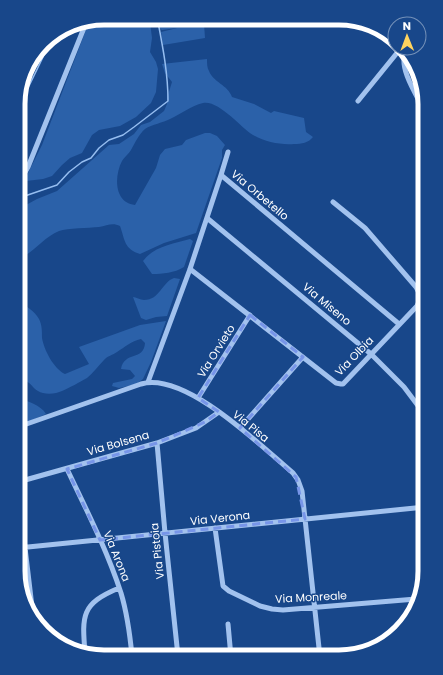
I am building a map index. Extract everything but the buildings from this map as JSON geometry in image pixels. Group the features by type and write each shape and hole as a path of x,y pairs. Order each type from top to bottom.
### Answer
{"street":[{"path":"25,172 84,28"},
{"path":"358,101 395,56"},
{"path":"403,58 405,71 417,96"},
{"path":"221,175 228,152"},
{"name":"Via Orbetello","path":"148,382 190,269 221,175 398,324"},
{"name":"Via Olbia","path":"332,202 365,228 418,291"},
{"name":"Via Miseno","path":"206,218 371,354 404,387 418,406"},
{"name":"Via Olbia","path":"190,269 250,314 336,383 341,384 345,382 418,304"},
{"name":"Via Orvieto","path":"198,398 250,314"},
{"path":"240,428 303,357"},
{"name":"Via Pisa","path":"25,425 148,382 172,386 198,398 240,428 296,477 301,487 319,650"},
{"name":"Via Bolsena","path":"25,480 157,443 196,428 219,412"},
{"name":"Via Pistoia","path":"157,443 177,650"},
{"name":"Via Arona","path":"67,469 100,540 119,588 128,626 131,650"},
{"name":"Via Verona","path":"25,547 418,508"},
{"name":"Via Monreale","path":"215,528 222,583 226,589 269,609 283,610 314,608 413,599"},
{"path":"25,547 31,602"},
{"path":"85,647 83,625 88,609 100,596 119,588"},
{"path":"228,624 230,650"}],"highlighted area":[{"path":"250,315 303,357 240,428 296,477 305,519 100,540 67,469 157,443 205,422 219,412 198,398"}],"shaded area":[{"path":"104,25 150,25 152,38 150,52 158,69 156,92 151,103 136,117 120,126 99,130 92,135 82,153 70,158 52,176 43,179 26,181 27,175 42,145 87,27"},
{"path":"158,25 192,25 184,27 204,25 205,38 163,45 161,32 177,28 162,30"},
{"path":"207,59 208,68 211,75 227,89 232,97 254,104 271,113 274,111 304,118 306,132 313,137 307,142 300,144 283,144 268,141 253,135 230,115 216,106 209,103 203,103 194,106 167,120 145,129 122,161 119,167 117,181 120,194 123,199 128,203 135,205 156,168 160,155 165,149 182,145 186,140 205,133 210,133 217,136 225,145 222,150 222,158 196,233 164,243 140,254 128,247 124,240 120,226 112,224 99,227 68,229 54,234 25,256 26,205 57,191 109,145 119,144 134,134 141,125 150,122 164,111 172,82 165,73 162,64"},
{"path":"190,239 193,241 184,267 176,271 152,274 143,261 147,256 158,249"},
{"path":"174,278 180,279 167,316 146,320 141,318 133,297 143,300 154,297 166,283"},
{"path":"25,306 39,319 45,348 53,364 65,374 89,364 79,347 140,325 166,321 151,362 143,379 138,383 119,388 112,386 113,383 132,379 135,376 130,370 121,369 126,360 144,349 145,343 141,339 107,357 87,378 59,392 50,394 43,393 25,381"},
{"path":"25,401 41,408 46,414 25,423"}],"waterway":[{"path":"25,196 57,185 69,172 82,162 91,158 99,148 109,140 123,135 168,101 166,71 159,25"},
{"path":"27,87 44,53"}]}
